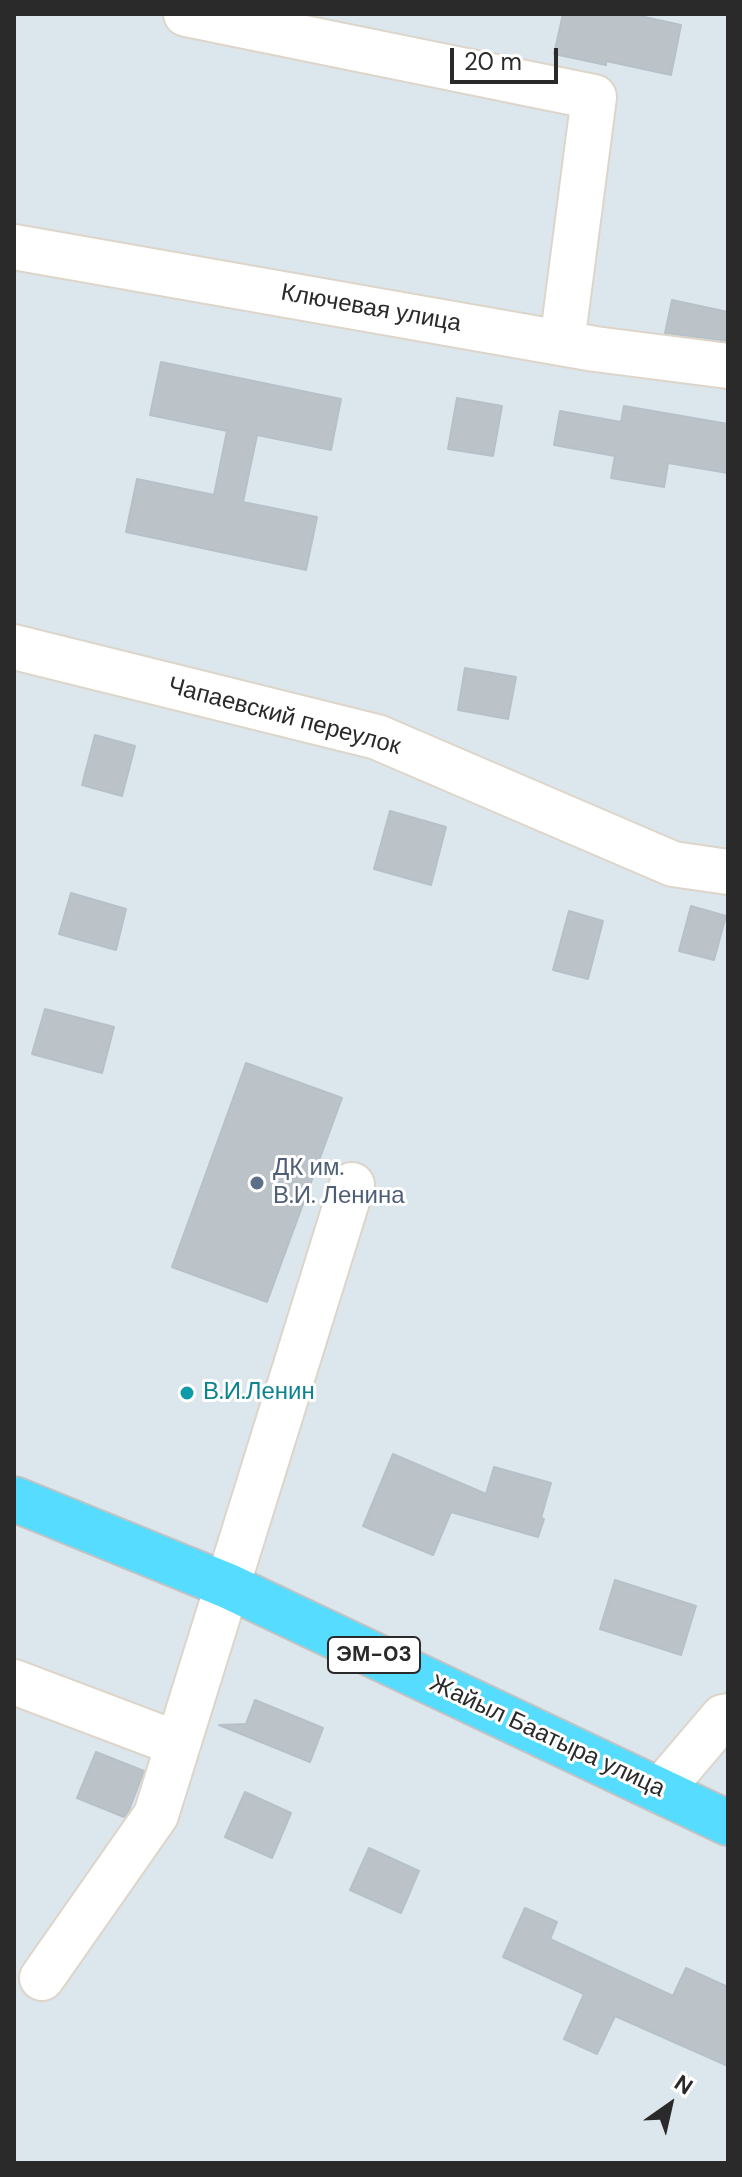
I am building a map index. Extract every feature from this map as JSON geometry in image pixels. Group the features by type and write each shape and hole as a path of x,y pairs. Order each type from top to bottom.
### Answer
{"highway":[{"name":"Жайыл Баатыра улица","path":"14,1499 228,1586 728,1823"}],"street":[{"path":"186,14 594,97 562,343"},
{"name":"Ключевая улица","path":"14,247 562,343 728,366"},
{"name":"Чапаевский переулок","path":"14,647 377,737 673,864 728,872"},
{"path":"42,1978 156,1815 352,1185"},
{"path":"14,1682 178,1744"},
{"path":"660,1791 723,1717 728,1716"}],"building":[{"path":"563,14 631,14 681,25 671,75 554,54"},
{"path":"672,300 728,312 728,341 665,333"},
{"path":"161,362 341,399 331,450 257,435 243,502 317,517 306,570 126,532 137,479 214,495 227,431 150,415"},
{"path":"457,398 502,406 493,456 448,449"},
{"path":"624,406 728,424 728,473 668,463 664,487 611,478 615,456 554,445 560,411 621,422"},
{"path":"465,668 516,677 508,719 458,710"},
{"path":"95,735 135,746 122,796 82,785"},
{"path":"390,811 446,827 431,885 374,869"},
{"path":"71,893 126,909 116,950 59,934"},
{"path":"691,906 726,916 714,960 679,951"},
{"path":"569,911 603,921 588,979 553,970"},
{"path":"45,1009 114,1027 102,1073 32,1054"},
{"name":"ДК им. В.И. Ленина","path":"246,1063 342,1098 267,1302 172,1267"},
{"path":"393,1454 486,1494 494,1467 551,1483 538,1537 451,1512 433,1555 363,1526"},
{"path":"615,1580 696,1606 681,1655 600,1629"},
{"path":"255,1700 323,1728 310,1762 219,1725 246,1724"},
{"path":"96,1752 144,1771 124,1817 77,1798"},
{"path":"245,1792 291,1813 272,1858 225,1837"},
{"path":"369,1848 419,1871 401,1913 350,1890"},
{"path":"525,1908 557,1922 550,1939 673,1996 686,1968 728,1987 728,2066 615,2016 597,2054 564,2039 584,1994 503,1957"}],"place":[{"name":"ДК им. В.И. Ленина","path":"257,1183"},
{"name":"В.И.Ленин","path":"187,1393"}]}
